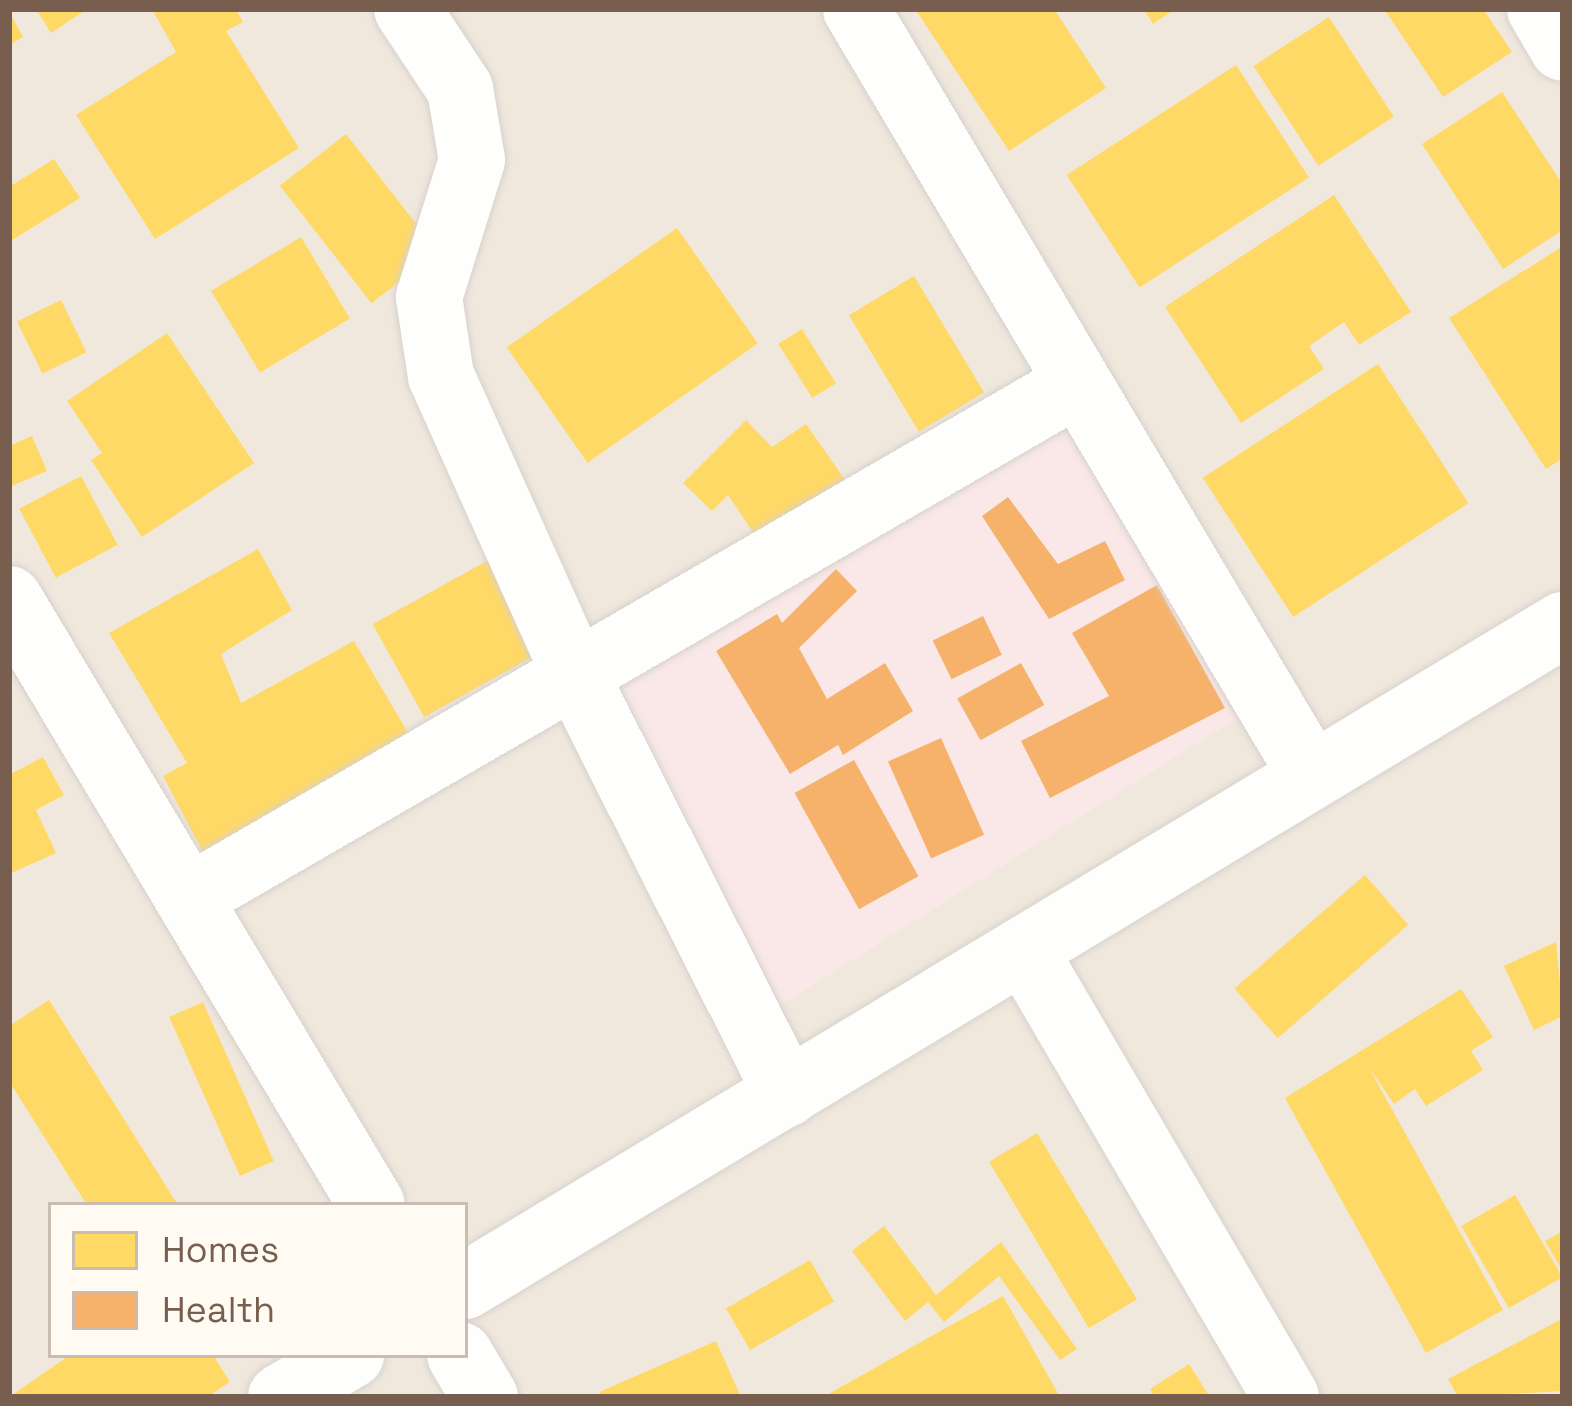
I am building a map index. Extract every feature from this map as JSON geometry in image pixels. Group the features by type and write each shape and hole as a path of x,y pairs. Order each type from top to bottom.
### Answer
{"street":[{"path":"407,9 460,89 472,160 429,297 441,376 575,674 787,1093"},
{"path":"856,9 1312,776"},
{"path":"1540,9 1563,48"},
{"path":"192,896 1078,383"},
{"path":"9,599 192,896 370,1202"},
{"path":"468,1284 1563,625"},
{"path":"1024,950 1286,1397"},
{"path":"281,1397 346,1358"},
{"path":"462,1358 485,1397"}],"shaded area":[{"path":"9,9 1563,9 1563,1397 9,1397"},
{"path":"1069,427 1242,715 751,1024 579,688"}],"building: Homes":[{"path":"36,9 87,9 51,33"},
{"path":"152,9 236,9 243,22 226,31 299,148 155,239 76,115 176,52"},
{"path":"915,9 1054,9 1106,88 1009,151"},
{"path":"1144,9 1175,9 1153,24"},
{"path":"1384,9 1483,9 1512,52 1443,97"},
{"path":"9,11 23,37 9,45"},
{"path":"1329,17 1394,117 1318,166 1254,66"},
{"path":"1236,65 1309,177 1140,287 1067,175"},
{"path":"1502,92 1563,185 1563,230 1503,269 1422,144"},
{"path":"346,134 438,251 372,303 280,186"},
{"path":"54,159 80,198 9,242 9,187"},
{"path":"1334,195 1411,312 1359,345 1344,322 1309,346 1324,369 1241,423 1165,307"},
{"path":"677,228 758,344 587,463 507,347"},
{"path":"301,237 350,318 260,373 211,291"},
{"path":"1563,246 1563,458 1546,469 1449,318"},
{"path":"914,276 984,393 919,432 849,315"},
{"path":"61,300 86,352 42,374 17,321"},
{"path":"802,329 836,383 812,398 778,344"},
{"path":"167,333 254,463 142,537 91,460 102,453 67,401"},
{"path":"1378,364 1468,503 1293,617 1203,478"},
{"path":"746,420 772,447 806,424 850,487 763,547 728,495 712,511 683,483"},
{"path":"32,436 47,471 9,487 9,446"},
{"path":"81,476 118,545 56,578 19,509"},
{"path":"258,549 292,610 221,654 241,703 354,641 414,743 207,860 163,776 187,763 109,633"},
{"path":"503,552 554,645 424,717 373,624"},
{"path":"43,757 64,795 36,810 56,853 9,874 9,775"},
{"path":"1365,875 1408,925 1278,1038 1234,988"},
{"path":"1556,942 1563,1016 1534,1030 1504,966"},
{"path":"1461,989 1493,1037 1471,1051 1483,1070 1426,1106 1415,1089 1394,1104 1368,1066 1503,1310 1426,1353 1285,1098"},
{"path":"49,1000 176,1202 85,1202 9,1081 9,1026"},
{"path":"203,1002 274,1161 240,1176 169,1017"},
{"path":"1037,1133 1137,1299 1089,1328 989,1162"},
{"path":"1515,1195 1563,1277 1509,1308 1461,1226"},
{"path":"884,1226 936,1295 1001,1242 1077,1349 1060,1360 999,1276 944,1322 928,1302 905,1321 852,1251"},
{"path":"1563,1231 1563,1272 1545,1241"},
{"path":"810,1260 834,1302 750,1350 726,1308"},
{"path":"1003,1296 1060,1397 823,1397"},
{"path":"1560,1320 1563,1391 1458,1397 1448,1379"},
{"path":"716,1341 741,1397 601,1397 599,1392"},
{"path":"66,1358 215,1358 230,1382 207,1397 9,1397"},
{"path":"1189,1364 1210,1397 1155,1397 1150,1389"}],"building: Health":[{"path":"1008,497 1058,564 1105,541 1125,580 1049,619 982,516"},
{"path":"836,569 857,591 799,648 827,699 885,663 913,711 843,755 838,745 790,774 716,651 777,614 782,623"},
{"path":"1157,585 1225,708 1050,798 1021,741 1109,696 1072,633"},
{"path":"983,616 1002,655 952,679 933,641"},
{"path":"1021,663 1044,705 980,740 957,698"},
{"path":"941,738 984,835 931,858 888,762"},
{"path":"854,760 918,876 859,909 795,793"}]}
